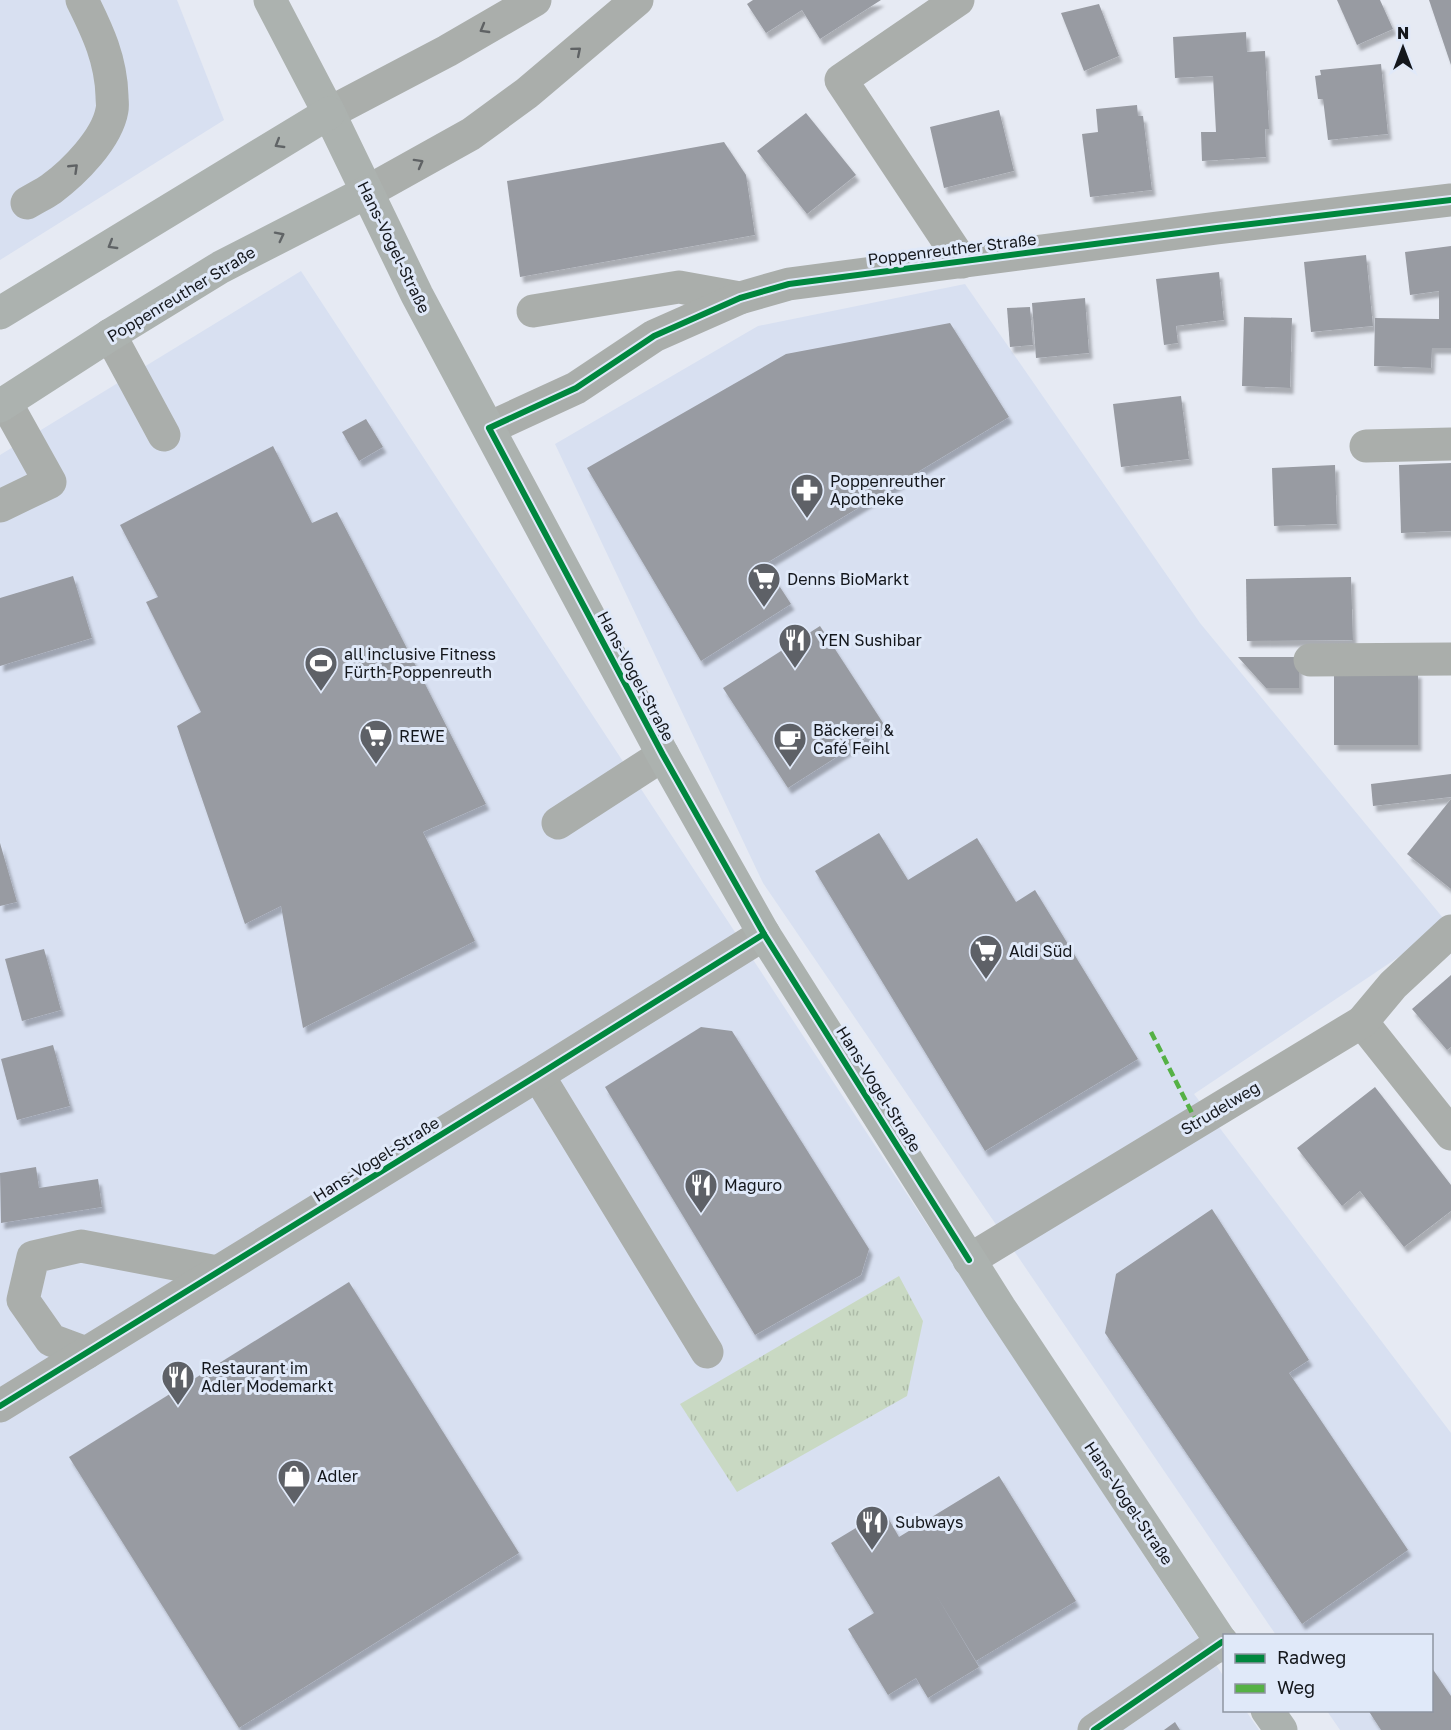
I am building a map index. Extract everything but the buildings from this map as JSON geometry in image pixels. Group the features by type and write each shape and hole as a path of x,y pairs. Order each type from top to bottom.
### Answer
{"main road":[{"name":"Hans-Vogel-Straße","path":"270,0 329,113 417,295 663,756 764,934 969,1260 1223,1644"},
{"path":"0,312 329,113"},
{"name":"Poppenreuther Straße","path":"3,404 221,267 368,192"},
{"path":"1268,1712 1281,1730"}],"street":[{"path":"329,113 447,51 535,0"},
{"path":"368,192 471,134 527,93 637,0"},
{"path":"958,0 841,80 962,262"},
{"path":"27,203 51,189 77,167 93,149 113,109 112,87 105,49 85,4"},
{"name":"Poppenreuther Straße","path":"489,428 576,387 654,336 740,298 789,284 1451,200"},
{"path":"533,311 679,287 740,298"},
{"path":"110,335 164,435"},
{"path":"0,506 50,482 3,404"},
{"path":"1366,446 1451,444"},
{"path":"1310,660 1451,659"},
{"path":"558,823 663,756"},
{"name":"Strudelweg","path":"969,1260 1362,1022 1393,985 1451,931"},
{"name":"Hans-Vogel-Straße","path":"0,1406 764,934"},
{"path":"1362,1022 1451,1134"},
{"path":"538,1075 707,1352"},
{"path":"86,1353 51,1340 23,1300 33,1257 81,1246 217,1272"},
{"path":"1094,1730 1223,1644"}],"shaded area":[{"path":"0,0 177,0 224,120 0,260"},
{"path":"301,271 1223,1675 1223,1712 1247,1712 1259,1730 0,1730 0,455"},
{"path":"965,284 1200,623 1448,924 1194,1094 1451,1433 1451,1730 1340,1730 1328,1712 1433,1712 1433,1634 1275,1634 763,883 555,444 758,326"}],"green space":[{"path":"899,1276 923,1321 907,1396 737,1492 680,1404"}],"marked path":[{"path":"1151,1032 1197,1123"}],"cycle path":[{"path":"969,1260 764,934 663,755 489,428 576,388 654,336 740,298 789,284 1451,200"},
{"path":"0,1406 764,934"},
{"path":"1094,1730 1222,1642"}],"place":[{"name":"Poppenreuther Apotheke","path":"807,519"},
{"name":"Denns BioMarkt","path":"764,608"},
{"name":"YEN Sushibar","path":"795,669"},
{"name":"all inclusive Fitness Fürth-Poppenreuth","path":"321,692"},
{"name":"REWE","path":"376,765"},
{"name":"Bäckerei & Café Feihl","path":"790,768"},
{"name":"Aldi Süd","path":"986,980"},
{"name":"Maguro","path":"701,1214"},
{"name":"Restaurant im Adler Modemarkt","path":"178,1406"},
{"name":"Adler","path":"294,1505"},
{"name":"Subways","path":"872,1551"}]}
